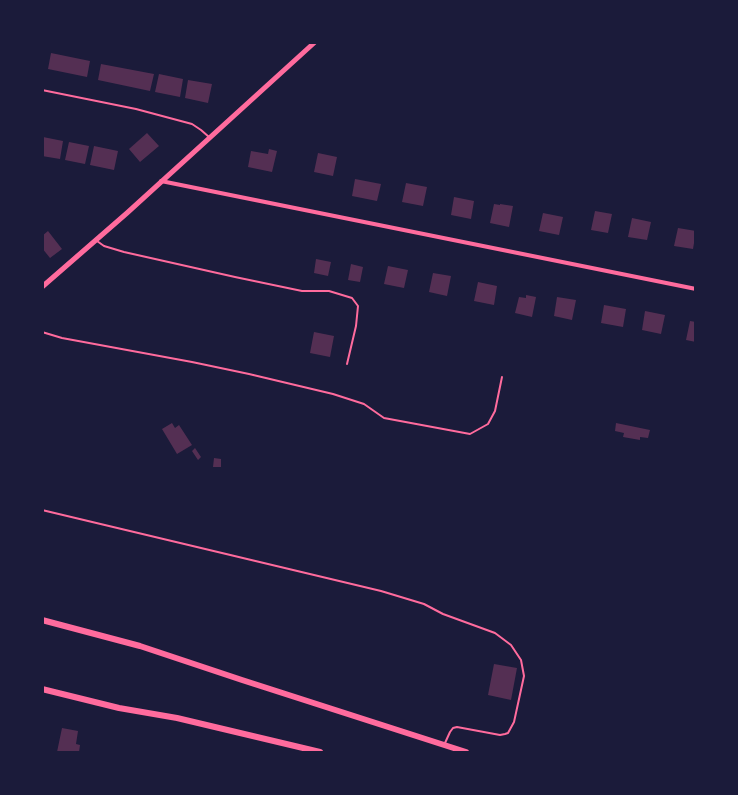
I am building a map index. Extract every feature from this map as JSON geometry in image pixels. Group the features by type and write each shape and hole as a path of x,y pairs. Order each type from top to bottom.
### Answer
{"main road":[{"path":"42,620 140,646 466,752"},
{"path":"42,689 119,708 177,718 320,752"}],"street":[{"path":"42,287 315,42"},
{"path":"161,181 696,290"}],"lane":[{"path":"42,90 136,108 192,124 202,130 209,138"},
{"path":"96,240 104,246 133,254 302,291 329,292 352,298 358,306 356,326 347,364"},
{"path":"42,332 62,338 192,362 296,385 364,404 384,418 470,434 488,424 495,411 502,377"},
{"path":"42,510 380,591 424,604 443,614 495,634 511,645 521,660 524,676 514,722 508,733 500,735 457,727 453,728 444,745"}],"building":[{"path":"51,53 90,61 87,77 48,69"},
{"path":"101,64 154,74 150,91 98,80"},
{"path":"159,74 183,79 180,97 155,92"},
{"path":"188,80 212,84 208,103 185,98"},
{"path":"147,133 159,146 140,162 129,149"},
{"path":"43,137 63,141 60,159 42,156"},
{"path":"69,142 89,146 85,164 65,160"},
{"path":"94,146 118,151 114,170 90,165"},
{"path":"269,149 277,151 272,172 248,167 251,151 268,154"},
{"path":"318,153 337,157 333,176 314,172"},
{"path":"355,179 381,184 377,201 352,196"},
{"path":"406,183 427,187 423,206 402,202"},
{"path":"454,197 474,201 471,219 451,215"},
{"path":"494,204 513,206 509,227 490,223"},
{"path":"595,211 612,214 608,233 591,230"},
{"path":"543,213 563,217 559,235 539,231"},
{"path":"632,218 651,222 647,240 628,237"},
{"path":"678,228 696,231 693,249 674,246"},
{"path":"48,231 62,249 50,258 42,248 42,236"},
{"path":"316,259 331,262 328,276 314,273"},
{"path":"351,264 363,267 360,282 348,280"},
{"path":"388,266 408,270 404,288 384,284"},
{"path":"433,273 451,276 447,296 429,292"},
{"path":"478,282 497,286 494,305 474,301"},
{"path":"526,295 536,297 532,317 515,313 519,297 526,298"},
{"path":"557,297 576,300 572,320 554,316"},
{"path":"604,305 626,309 623,327 601,323"},
{"path":"645,311 665,315 661,334 642,330"},
{"path":"690,321 696,322 696,342 686,340"},
{"path":"314,332 334,336 330,357 310,353"},
{"path":"172,423 175,428 179,425 192,445 177,454 162,429"},
{"path":"616,423 650,430 648,438 640,437 640,440 623,437 624,433 615,431"},
{"path":"195,448 201,457 198,460 192,451"},
{"path":"214,458 221,459 221,467 213,467"},
{"path":"494,664 517,668 511,700 488,695"},
{"path":"62,728 78,731 76,744 80,745 79,752 57,752"}]}
